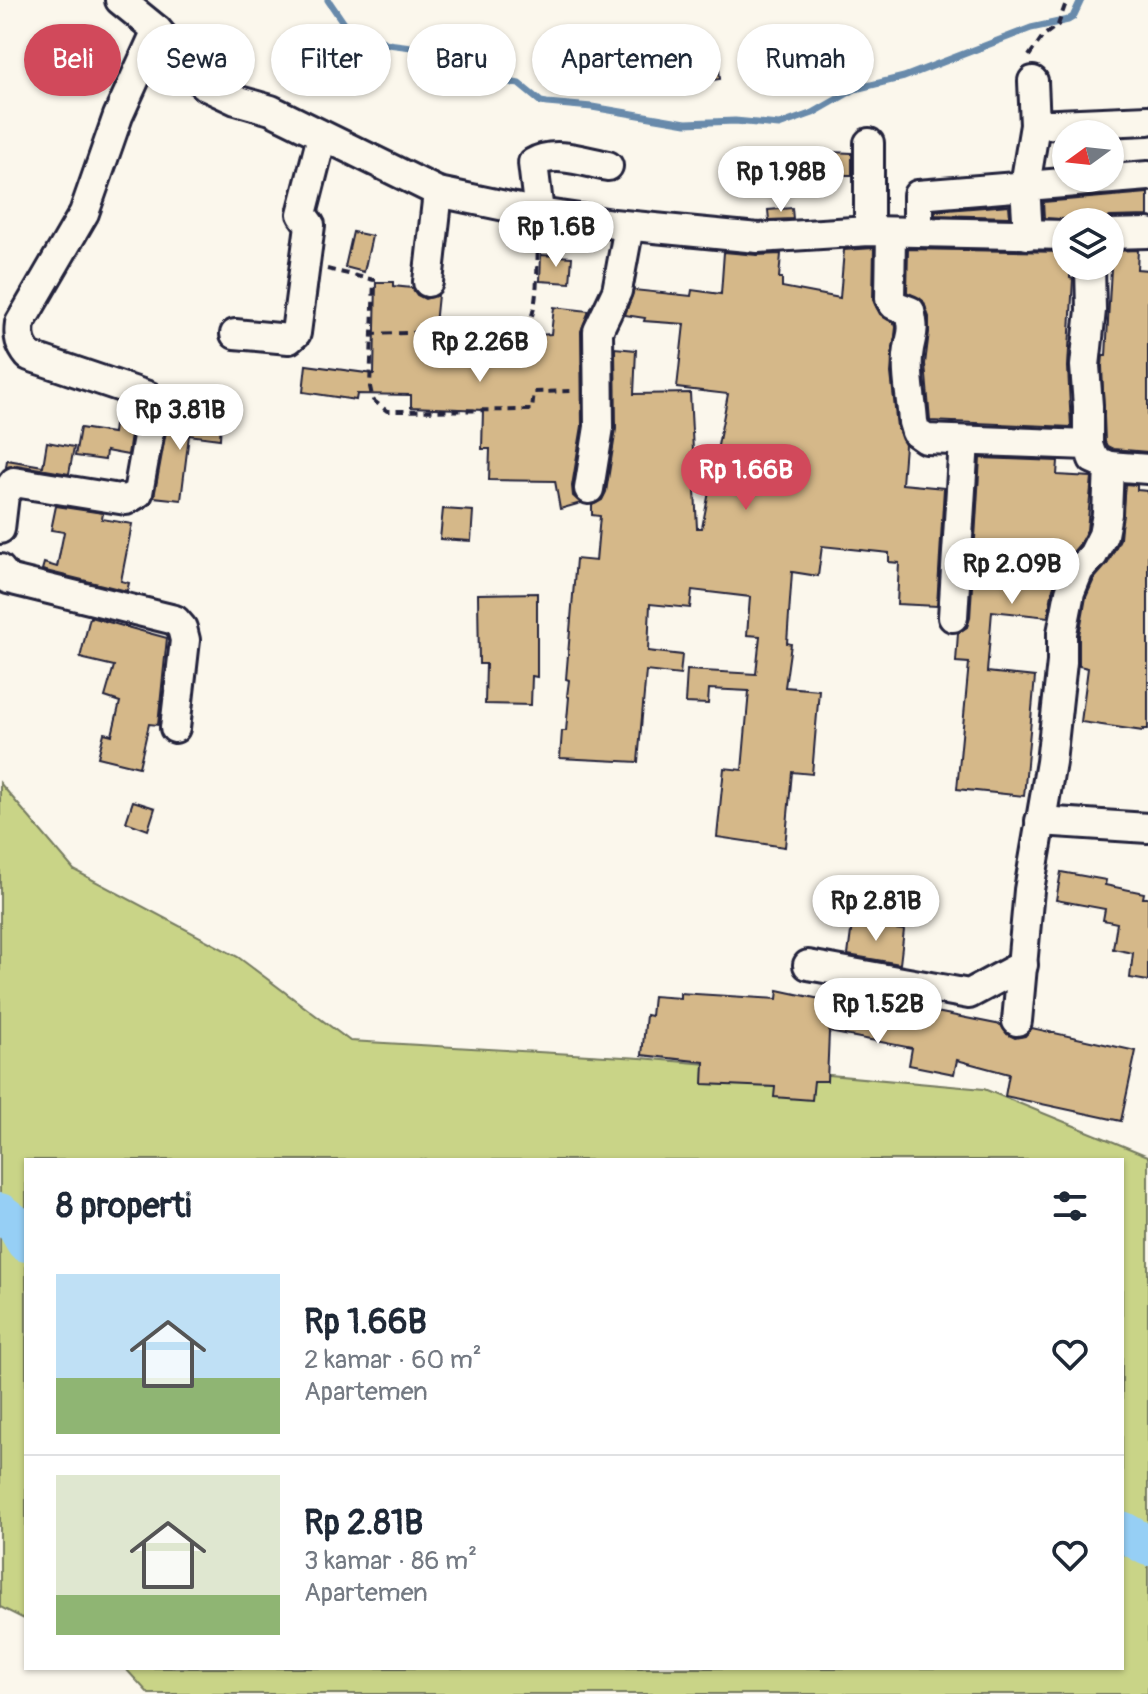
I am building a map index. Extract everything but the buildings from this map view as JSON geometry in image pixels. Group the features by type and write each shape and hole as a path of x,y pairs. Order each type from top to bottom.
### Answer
{"street":[{"path":"120,0 150,24"},
{"path":"0,529 4,495 14,482 126,500 138,493 154,403 148,396 29,356 22,347 19,335 20,323 84,213 118,116 137,74"},
{"path":"1028,235 1025,185 1035,125 1033,81"},
{"path":"227,96 271,110 438,192 539,213 629,226 758,238 893,232 1052,235"},
{"path":"1035,125 1148,120"},
{"path":"235,334 289,339 296,333 310,225 302,214 322,136"},
{"path":"869,143 893,232 890,299 894,305 910,311 914,325 908,356 916,432 926,439 1088,445"},
{"path":"539,213 533,163 555,156 608,166"},
{"path":"893,232 918,195 1148,176"},
{"path":"428,282 438,192"},
{"path":"589,489 599,427 598,331 617,291 629,226"},
{"path":"1124,234 1148,233"},
{"path":"1090,280 1091,310 1085,366 1088,445 1093,459 1109,466 1148,469"},
{"path":"953,617 956,529 964,441"},
{"path":"1017,1021 1025,925 1051,762 1065,619 1070,592 1079,570 1093,555 1103,535 1109,466"},
{"path":"0,569 8,579 175,620 182,628 185,640 175,728"},
{"path":"1040,821 1148,828"},
{"path":"808,965 969,994 1023,965"}],"path":[{"path":"1033,81 1026,65 1029,54 1043,36 1058,25 1067,0"},
{"path":"370,334 510,330 524,326 530,321 534,305 539,213"},
{"path":"305,264 374,280 370,387 373,400 387,411 532,410 534,392 579,391"}],"green space":[{"path":"0,783 74,870 238,957 350,1041 641,1058 984,1089 1148,1156 1148,1694 149,1694 127,1670 1124,1670 1124,1158 24,1158 24,1619 0,1607"}],"waterway":[{"path":"328,0 345,25 388,44 435,50 446,69 519,84 541,102 686,123 735,121 779,125 813,113 855,89 904,77 1031,28 1068,20 1073,17 1081,0"},
{"path":"0,1213 16,1225 24,1239"},
{"path":"1124,1532 1148,1546"}]}
